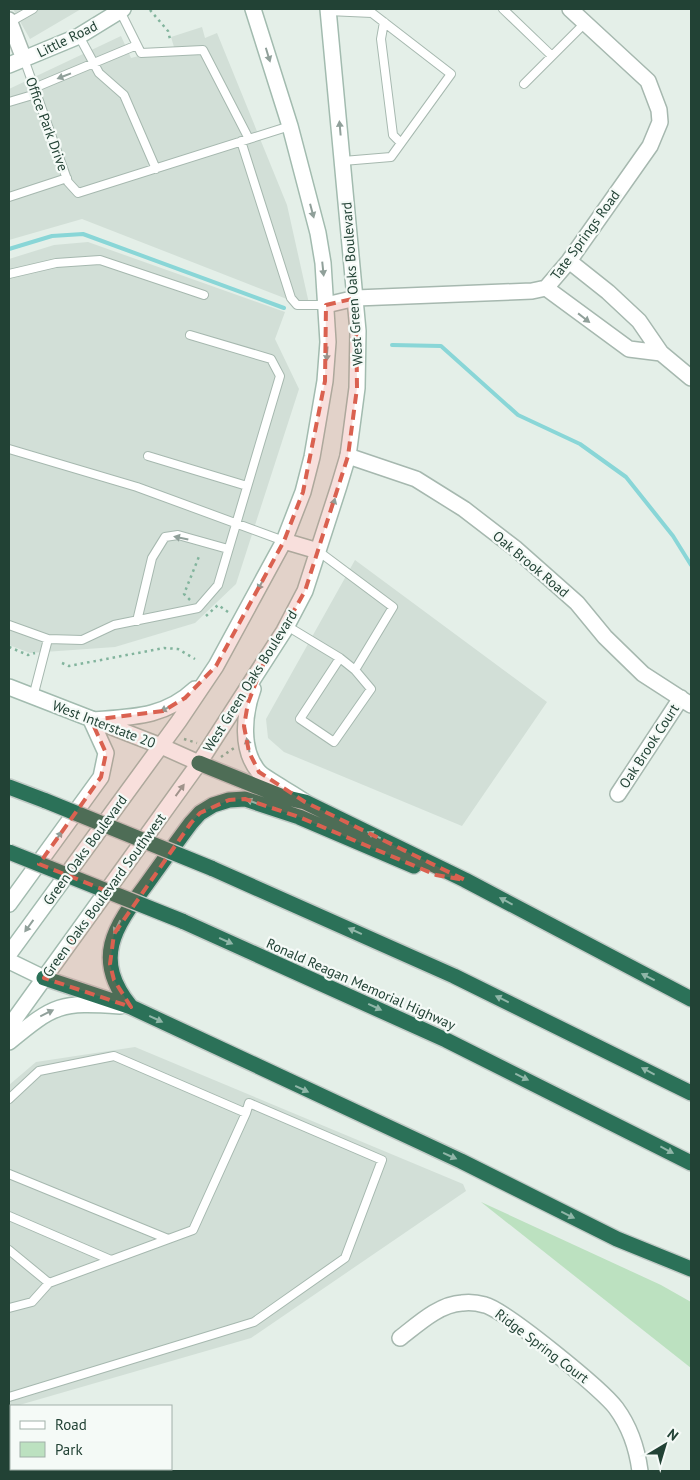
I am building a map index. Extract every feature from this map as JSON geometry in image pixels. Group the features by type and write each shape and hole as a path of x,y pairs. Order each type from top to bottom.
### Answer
{"highway":[{"path":"199,763 283,797 305,802 465,880 691,999"},
{"path":"9,787 211,868 454,976 691,1094"},
{"path":"131,1007 114,980 110,949 114,934 123,916 191,823 200,813 212,806 229,800 245,799 299,817 436,875 465,880"},
{"name":"Ronald Reagan Memorial Highway","path":"9,852 182,921 446,1040 691,1163"},
{"path":"44,978 131,1007 461,1161 617,1239 691,1269"}],"main road":[{"name":"West Green Oaks Boulevard","path":"161,746 216,666 284,541 302,492 312,457 325,381 328,342 318,233 290,126 253,9"},
{"name":"Tate Springs Road","path":"326,306 356,298 532,291 546,288 569,261 650,146 660,122 659,110 648,81 584,24 570,9"},
{"name":"Little Road","path":"9,65 79,36 121,10"},
{"name":"West Green Oaks Boulevard","path":"199,763 262,667 305,592 348,456 357,388 356,298 328,10"},
{"name":"Office Park Drive","path":"9,21 24,59"},
{"path":"569,261 608,292 639,321 661,353 691,378"},
{"path":"546,288 629,349 661,353"},
{"name":"Oak Brook Road","path":"348,456 416,479 464,509 516,549 577,604 605,638 643,674 686,702"},
{"path":"284,541 318,551"},
{"path":"9,904 101,777 106,753 91,720 135,717 163,711 185,698 216,666"},
{"path":"262,667 248,703 244,726 249,752 259,772 305,802"},
{"name":"West Interstate 20","path":"9,687 161,746 199,763"},
{"name":"Oak Brook Court","path":"618,794 686,702"},
{"name":"Green Oaks Boulevard","path":"9,954 161,746"},
{"name":"Green Oaks Boulevard Southwest","path":"9,1027 199,763"},
{"path":"9,961 44,978"},
{"path":"9,1042 42,1015 64,1005 86,1004 131,1007"},
{"name":"Ridge Spring Court","path":"400,1338 439,1309 461,1302 485,1305 506,1316 593,1385 616,1407 629,1429 638,1453 640,1471"}],"lane":[{"path":"9,21 32,9"},
{"path":"503,9 552,56"},
{"path":"121,10 142,53 203,50 245,140 291,298 296,305 326,306"},
{"path":"328,10 372,12 450,74 391,157 343,161"},
{"path":"384,22 382,39 393,135 401,143"},
{"path":"524,84 584,24"},
{"path":"79,36 99,73 124,95 156,169 290,126"},
{"path":"9,102 137,45"},
{"name":"Office Park Drive","path":"24,59 72,188 78,193 83,193 156,169"},
{"path":"9,197 67,178"},
{"path":"9,274 56,263 100,260 204,295"},
{"path":"9,625 48,639 82,640 114,625 198,608 218,585 280,376 271,359 190,335"},
{"path":"9,449 137,487 284,541"},
{"path":"148,456 247,486"},
{"path":"137,620 152,558 165,537 178,535 201,544 228,549"},
{"path":"318,551 393,607 355,670"},
{"path":"287,626 340,658 355,670 371,689 334,742 300,719 340,658"},
{"path":"33,697 48,639"},
{"path":"9,1099 39,1071 114,1056 246,1113"},
{"path":"9,1308 32,1302 48,1283 193,1230 249,1103 382,1160 345,1258 254,1322 9,1397"},
{"path":"9,1174 168,1239"},
{"path":"9,1216 111,1260"},
{"path":"9,1250 48,1283"},
{"path":"9,1298 18,1306"}],"path":[{"path":"150,10 168,31 170,39"},
{"path":"193,603 184,594 200,554"},
{"path":"206,616 218,605 228,612"},
{"path":"9,647 28,655 33,652 41,655"},
{"path":"62,663 69,666 164,648 178,649 195,659"},
{"path":"184,739 202,745"},
{"path":"221,757 240,746"}],"highlighted area":[{"path":"356,298 357,388 348,456 305,591 262,667 248,703 244,726 249,752 259,772 305,802 465,880 436,875 299,817 245,799 229,800 200,813 191,823 114,934 110,964 114,980 131,1007 44,978 107,891 39,864 101,777 106,753 91,720 163,711 185,698 216,666 284,541 303,492 325,381 326,305"}],"shaded area":[{"path":"13,9 81,9 30,39"},
{"path":"202,27 205,38 217,33 287,205 310,308 82,219 9,240 9,89 121,36 131,58 174,47 171,37"},
{"path":"88,242 285,312 275,339 299,389 236,584 195,623 115,647 30,653 9,645 9,259 54,245"},
{"path":"355,560 547,702 462,826 284,752 268,738 266,719"},
{"path":"135,1047 463,1184 466,1191 251,1338 19,1405 10,1405 9,1408 9,1085 36,1062"}],"green space":[{"path":"481,1202 661,1285 691,1302 691,1368"}],"waterway":[{"path":"9,249 52,236 83,234 284,308"},
{"path":"392,345 441,346 518,415 580,444 626,477 673,536 691,565"}]}
